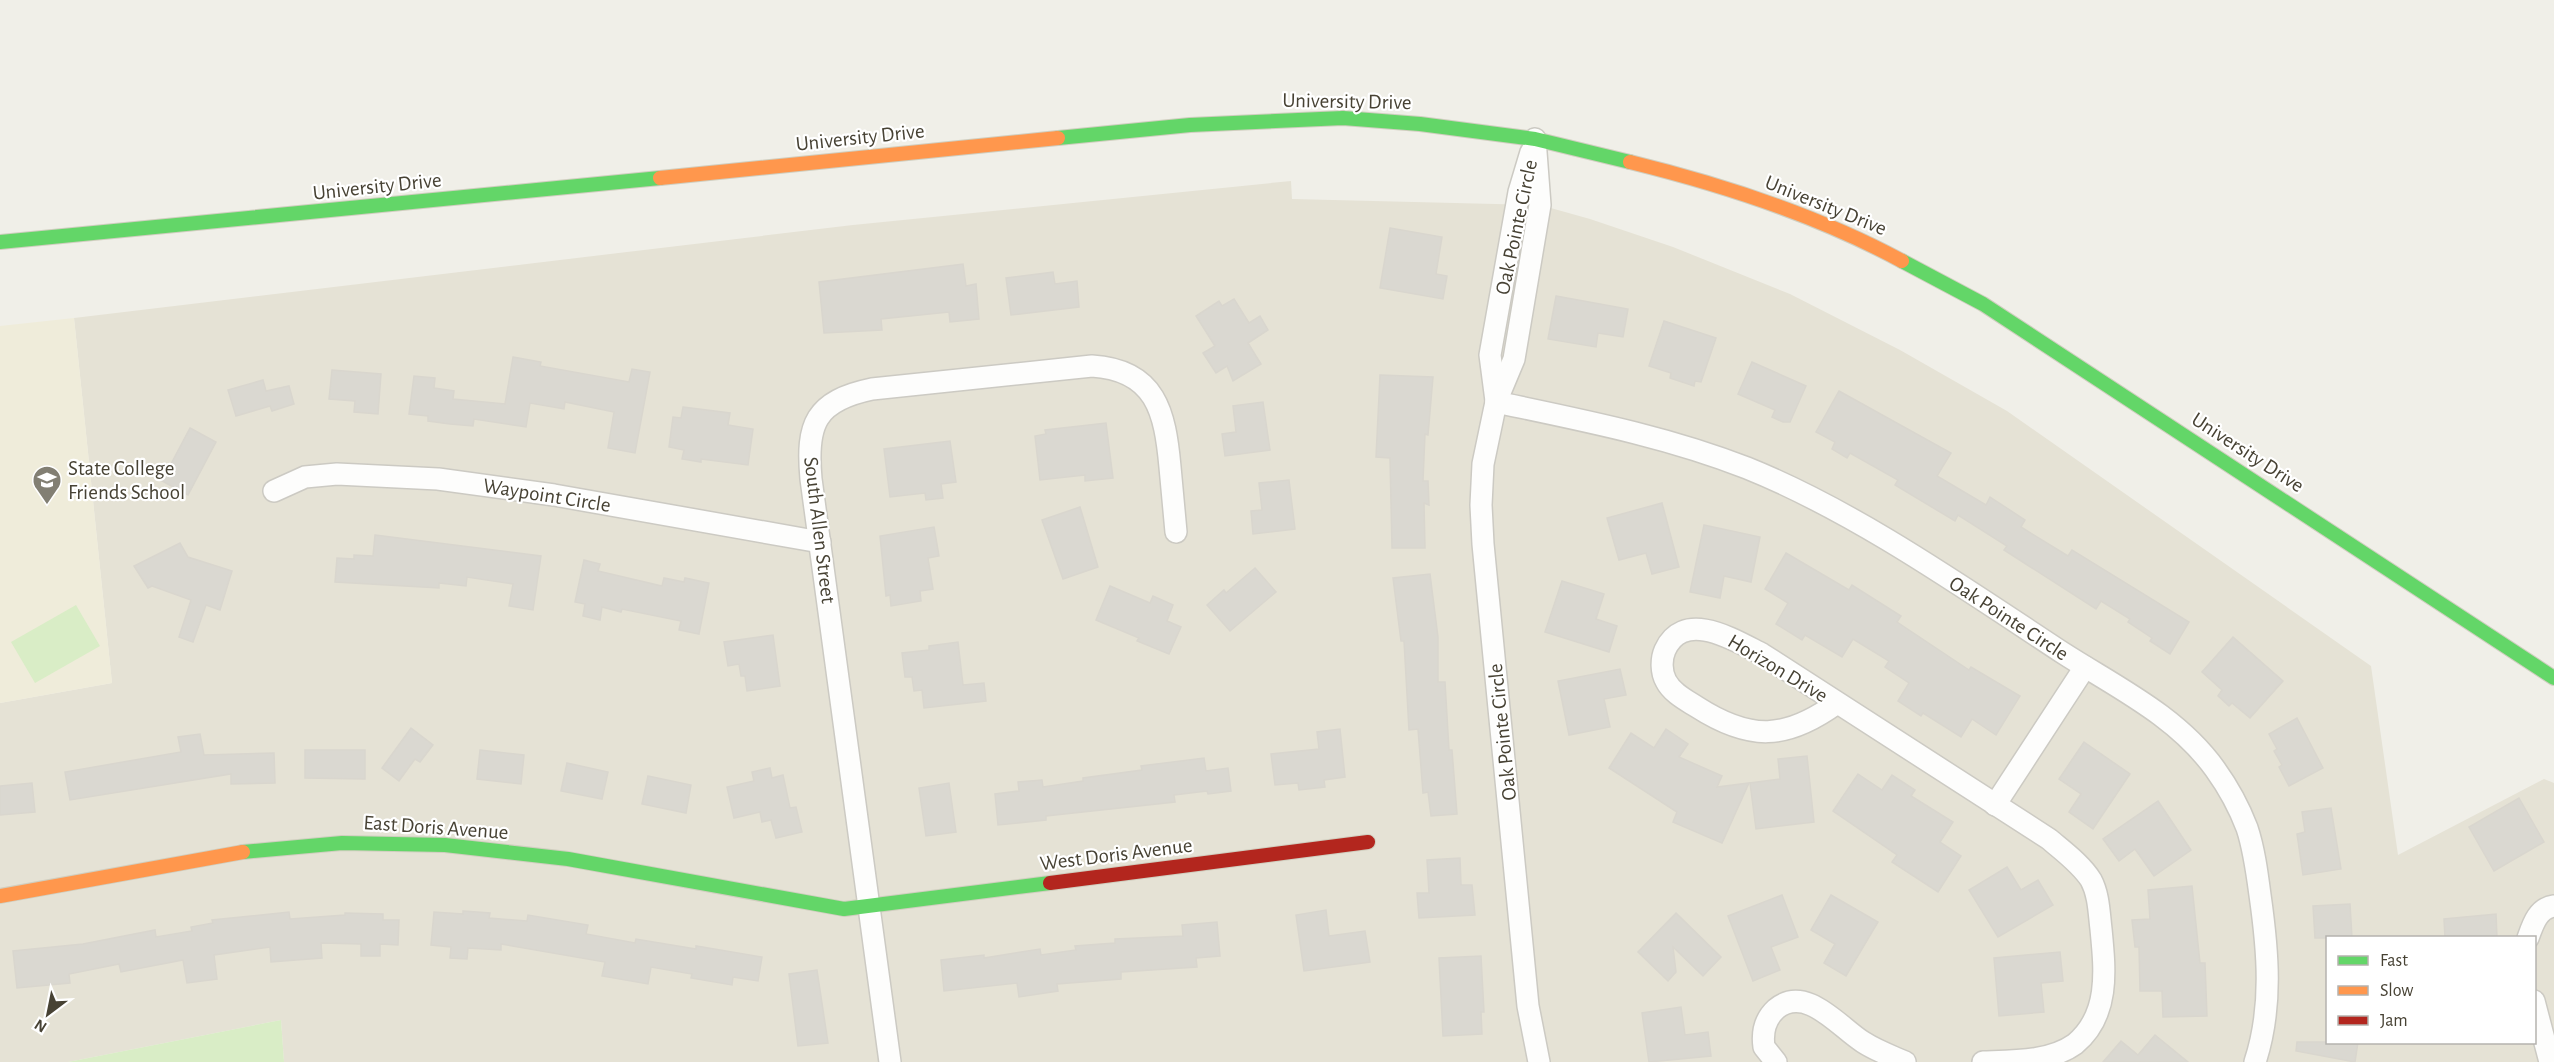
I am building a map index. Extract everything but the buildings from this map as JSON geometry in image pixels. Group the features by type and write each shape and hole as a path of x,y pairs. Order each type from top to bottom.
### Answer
{"main road":[{"name":"University Drive","path":"0,242 264,218 1190,125 1343,118 1420,124 1535,139 1698,179 1765,201 1878,248 1929,274 1983,304 2554,678"},
{"name":"West Doris Avenue","path":"869,907 1368,842"},
{"name":"East Doris Avenue","path":"0,896 238,852 342,843 445,845 568,860 844,909 869,907"}],"street":[{"name":"Oak Pointe Circle","path":"1535,139 1540,205 1514,359 1496,402 1484,464 1481,505 1528,1006 1539,1062"},
{"name":"South Allen Street","path":"890,1062 809,451 815,422 823,411 835,402 851,393 872,389 1092,366 1124,372 1137,379 1156,399 1162,412 1169,452 1176,532"},
{"name":"Oak Pointe Circle","path":"1496,402 1634,432 1689,447 1796,490 1851,519 1959,585 2165,719 2194,743 2225,783 2247,829 2254,854 2261,904 2268,996 2266,1022 2255,1062"},
{"name":"Waypoint Circle","path":"274,491 305,477 337,474 438,479 554,495 820,542"},
{"name":"Horizon Drive","path":"1837,703 1807,723 1791,728 1771,732 1742,729 1712,717 1672,689 1662,673 1663,657 1666,648 1677,636 1691,630 1712,630 1762,654 2064,851 2090,880 2099,907 2105,974 2102,998 2089,1028 2075,1044 2056,1054 2034,1060 1983,1062"},
{"path":"1995,805 2085,667"},
{"path":"2529,936 2535,918 2549,906 2554,906"},
{"path":"1776,1062 1767,1054 1764,1047 1765,1023 1778,1007 1792,1001 1816,1008 1878,1052 1905,1062"},
{"path":"2536,1005 2550,1062"}],"shaded area":[{"path":"1291,181 1292,199 1540,205 1590,219 1673,247 1790,294 1900,350 2007,411 2371,666 2398,855 2544,779 2554,783 2554,1062 284,1062 281,1020 68,1062 0,1062 0,703 112,683 74,318 853,225"},
{"name":"State College Friends School","path":"74,318 112,683 0,703 0,326"}],"green space":[{"path":"76,605 100,646 35,683 11,642"},
{"path":"281,1020 284,1062 68,1062"}],"traffic: fast":[{"path":"1058,138 1190,125 1343,118 1420,124 1535,139 1630,162"},
{"path":"0,242 660,178"},
{"path":"1902,261 1983,304 2554,678"},
{"path":"243,852 342,843 445,845 568,859 844,909 1050,883"}],"traffic: slow":[{"path":"660,178 1058,138"},
{"path":"1630,162 1735,191 1769,203 1837,229 1902,261"},
{"path":"0,896 243,852"}],"traffic: jam":[{"path":"1050,883 1368,842"}],"place":[{"name":"State College Friends School","path":"47,506"}]}
